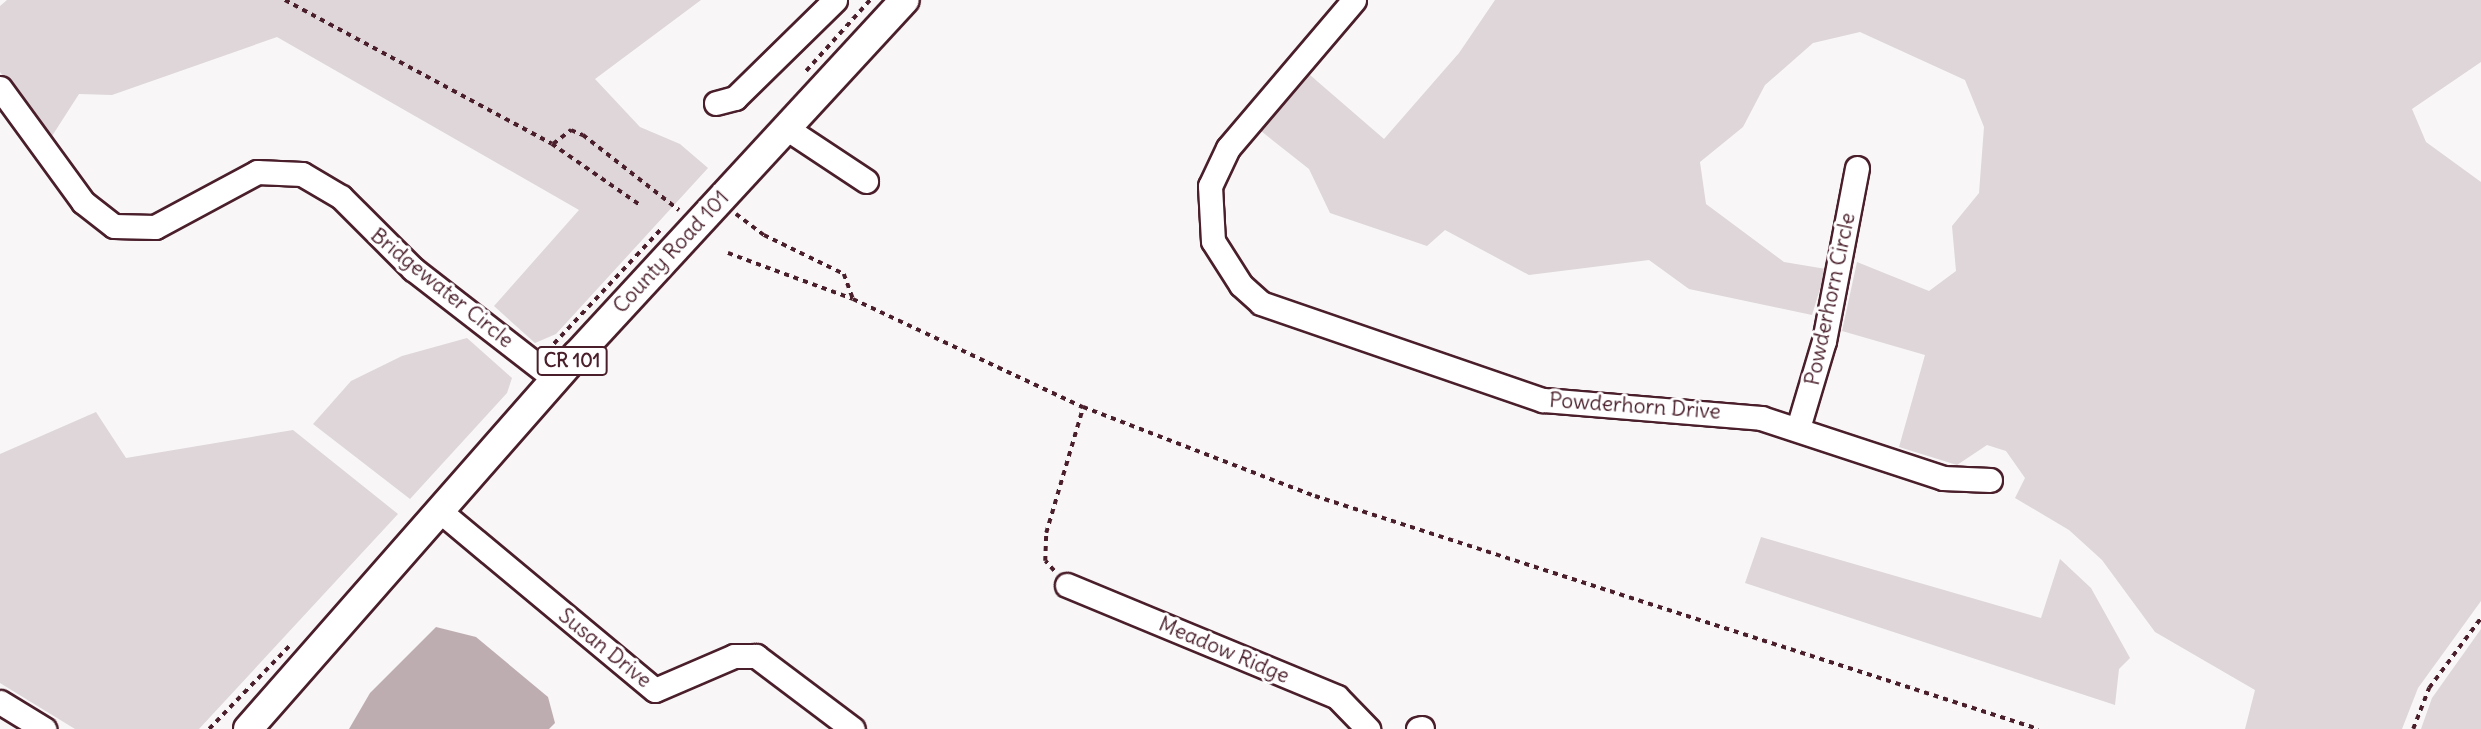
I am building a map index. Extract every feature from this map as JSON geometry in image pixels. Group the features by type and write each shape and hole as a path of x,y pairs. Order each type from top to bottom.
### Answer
{"main road":[{"name":"County Road 101","path":"248,729 556,380 905,0"}],"street":[{"path":"716,103 735,98 835,0"},
{"name":"Powderhorn Drive","path":"1354,0 1228,148 1210,186 1213,241 1225,264 1261,303 1284,314 1543,400 1711,409 1798,428 1943,478 1990,480"},
{"name":"Bridgewater Circle","path":"0,88 83,202 114,226 155,227 257,172 302,174 341,197 413,269 556,380"},
{"path":"786,128 866,181"},
{"name":"Powderhorn Circle","path":"1798,428 1824,341 1857,168"},
{"name":"Susan Drive","path":"441,513 655,690 734,656 756,656 853,729"},
{"name":"Meadow Ridge","path":"1068,585 1337,697 1368,729"},
{"path":"0,702 44,729"}],"path":[{"path":"285,0 552,145 640,205"},
{"path":"552,145 571,130 583,135 679,210"},
{"path":"741,217 844,274 853,299"},
{"path":"728,253 853,299 1083,407 1474,550 2038,729"},
{"path":"1068,585 1045,561 1046,533 1083,407"},
{"path":"2413,729 2429,688 2481,618"}],"shaded area":[{"path":"7,0 701,0 595,79 640,127 680,144 708,168 556,334 535,343 494,306 579,210 277,37 112,95 79,94 52,136 0,72 0,6"},
{"path":"1495,0 2481,0 2481,62 2412,109 2426,142 2481,182 2481,601 2418,688 2402,729 2245,729 2255,690 2155,632 2102,560 2069,530 2015,498 2025,478 2006,451 1987,445 1957,465 1899,447 1925,355 1842,331 1857,262 1929,291 1956,271 1952,226 1979,193 1984,127 1965,80 1860,32 1813,43 1765,85 1743,127 1700,162 1706,204 1784,262 1826,269 1812,315 1689,289 1649,260 1529,275 1445,230 1427,246 1330,213 1309,169 1261,131 1310,75 1384,139 1459,53"},
{"path":"467,338 512,378 507,393 410,499 313,424 351,381 402,356"},
{"path":"96,412 126,458 293,430 398,514 199,729 75,729 0,683 0,454"},
{"path":"1761,537 2041,618 2060,559 2091,588 2130,658 2119,669 2115,705 1745,583"},
{"path":"436,627 476,637 548,697 555,723 549,729 349,729 370,693"},
{"path":"2481,629 2481,729 2421,729 2432,698"}]}
